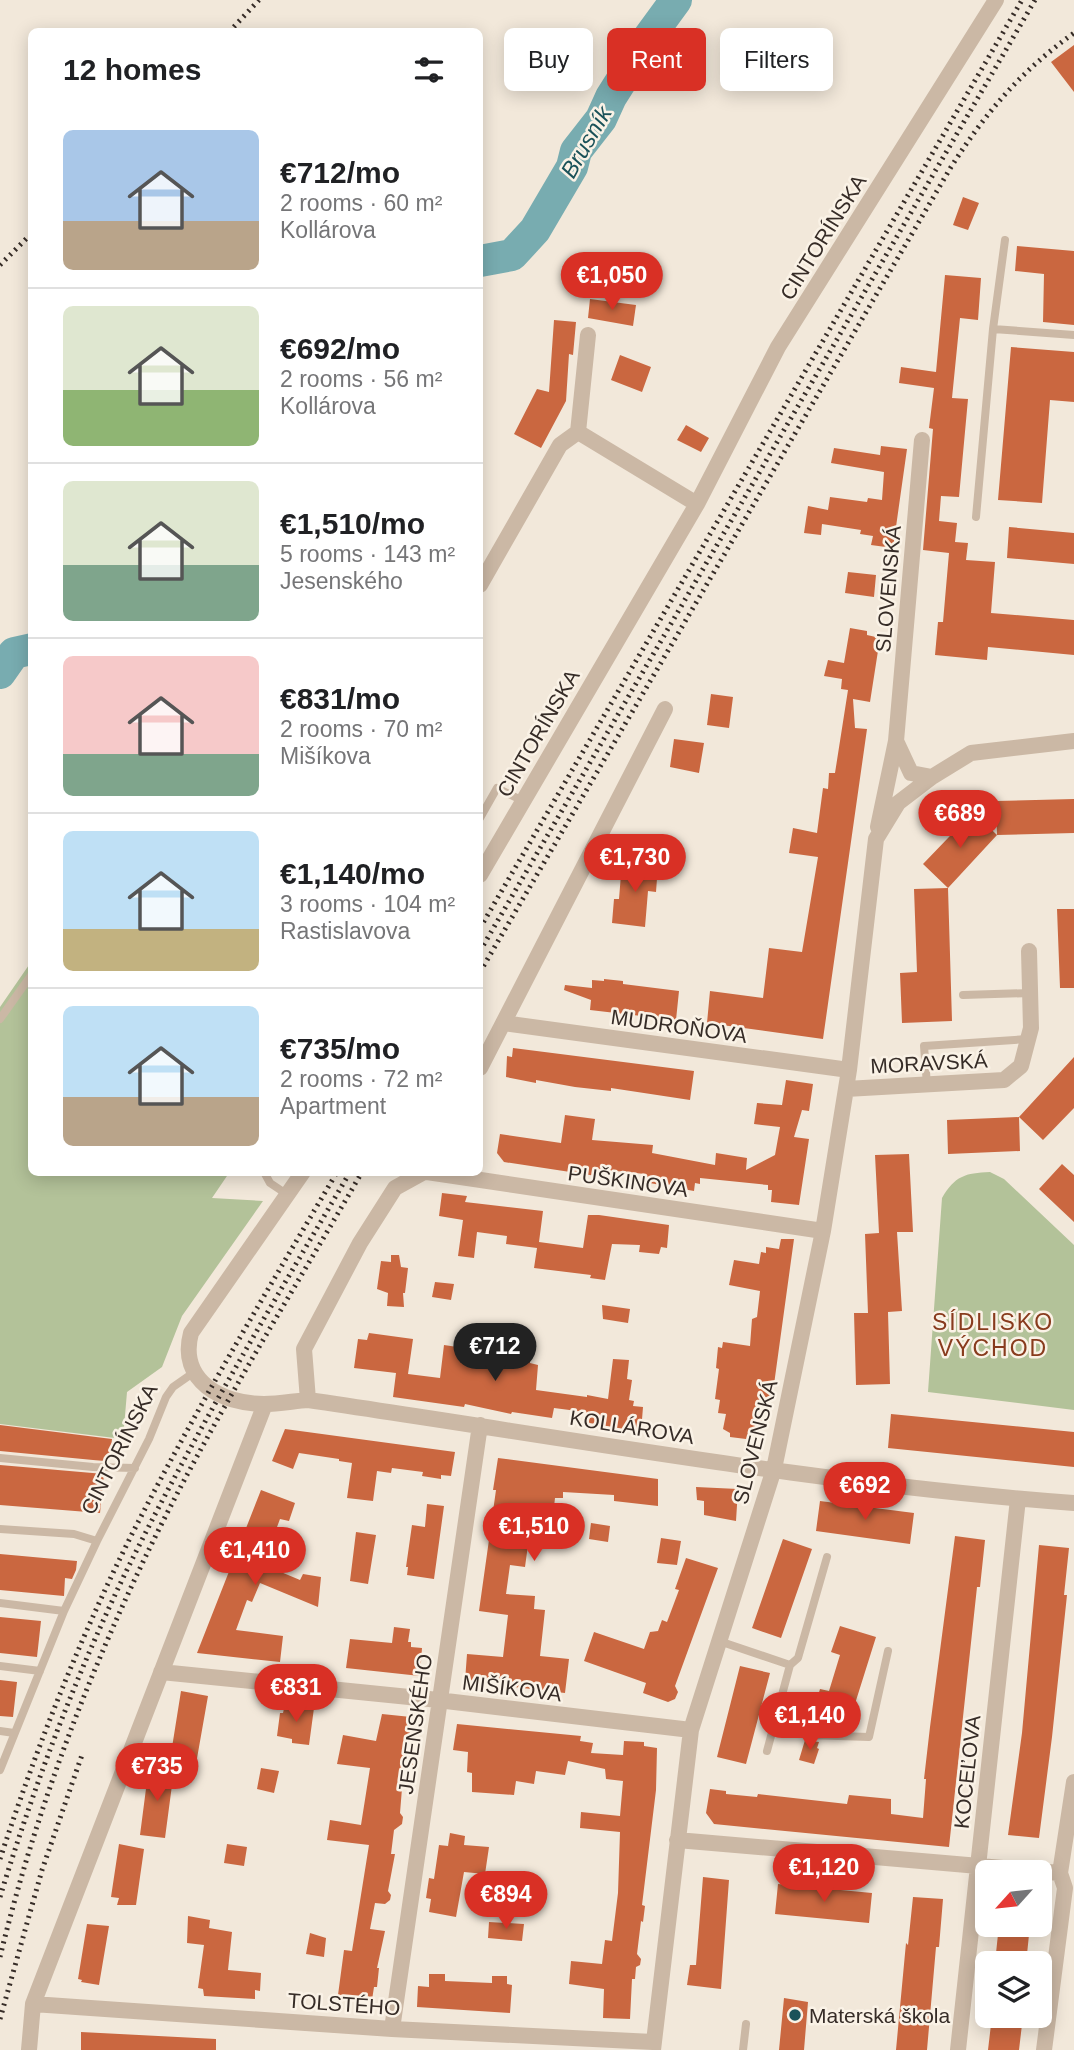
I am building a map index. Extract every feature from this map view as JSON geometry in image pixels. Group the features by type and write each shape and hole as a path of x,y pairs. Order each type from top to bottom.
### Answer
{"street":[{"name":"CINTORÍNSKA","path":"483,869 697,504 778,347 996,0"},
{"path":"483,580 560,445 578,432 587,335"},
{"path":"578,432 697,504"},
{"name":"SLOVENSKÁ","path":"653,2046 691,1730 774,1469 823,1231 849,1070 876,839 896,741 922,440"},
{"path":"483,1062 665,709"},
{"path":"896,741 911,773 932,777"},
{"name":"SLOVENSKÁ","path":"876,839 898,803 932,777 971,753 1074,741"},
{"name":"MORAVSKÁ","path":"846,1089 1004,1080 1021,1066 1031,1028 1029,951"},
{"name":"MUDROŇOVA","path":"503,1023 849,1070"},
{"path":"193,1373 188,1354 191,1333 300,1176"},
{"path":"308,1400 304,1349 360,1242 395,1188 418,1176"},
{"name":"PUŠKINOVA","path":"452,1176 823,1231"},
{"name":"KOLLÁROVA","path":"193,1373 216,1392 230,1399 265,1404 308,1400 774,1469 1018,1499 1074,1503"},
{"path":"29,2050 33,2004 265,1404"},
{"name":"JESENSKÉHO","path":"393,2029 480,1425"},
{"name":"KOCEĽOVA","path":"979,1860 1018,1499"},
{"name":"MIŠÍKOVA","path":"162,1672 440,1700 691,1730"},
{"path":"1044,2050 1065,1888 1060,1873 1074,1782"},
{"path":"677,1840 975,1867"},
{"path":"1052,1872 1060,1873"},
{"name":"KOCEĽOVA","path":"958,2050 975,1894"},
{"name":"TOLSTÉHO","path":"33,2004 653,2046"}],"lane":[{"path":"976,517 993,329 1005,240"},
{"path":"993,329 1074,335"},
{"path":"483,813 497,788 523,801"},
{"path":"0,1020 28,980"},
{"path":"963,995 1030,993"},
{"path":"927,1085 924,1046 1028,1039"},
{"path":"266,1176 270,1183 288,1195"},
{"name":"CINTORÍNSKA","path":"0,1770 64,1611 135,1468 166,1397 173,1387 193,1373"},
{"path":"0,1458 93,1467 135,1468"},
{"path":"0,1529 74,1534 97,1541"},
{"path":"767,1751 790,1665 799,1658 827,1557"},
{"path":"0,1603 64,1611"},
{"path":"719,1641 790,1665"},
{"path":"776,1716 798,1725 808,1735 869,1737 888,1651"},
{"path":"0,1666 40,1671"},
{"path":"0,1731 14,1733"},
{"path":"743,2050 746,2024"}],"green space":[{"path":"28,966 28,1176 227,1176 212,1198 263,1201 182,1316 162,1367 127,1392 123,1439 0,1424 0,1007"},
{"path":"990,1172 1004,1179 1074,1245 1074,1410 928,1392 942,1198 961,1177"}],"building":[{"path":"1074,45 1074,92 1051,62"},
{"path":"963,197 979,203 968,230 953,225"},
{"path":"1017,246 1074,251 1074,325 1043,322 1044,274 1015,271"},
{"path":"945,275 981,278 978,320 960,318 952,398 968,399 959,497 941,496 939,521 957,523 955,542 968,543 966,560 995,562 991,613 1074,620 1074,655 988,647 987,660 935,655 938,622 943,622 949,553 923,550 933,429 929,428 934,388 899,383 901,367 936,372"},
{"path":"590,299 636,305 633,326 588,318"},
{"path":"554,320 576,322 573,355 569,354 566,401 541,448 514,434 537,389 549,392"},
{"path":"1011,347 1074,352 1074,402 1050,400 1042,503 998,500"},
{"path":"620,355 651,367 642,392 611,380"},
{"path":"686,425 709,438 701,452 677,440"},
{"path":"881,446 907,449 893,548 871,545 873,536 860,534 861,530 822,524 821,535 804,533 808,506 828,510 830,497 867,502 868,498 882,500 884,472 831,463 834,448 880,455"},
{"path":"1009,527 1074,533 1074,564 1007,558"},
{"path":"848,572 876,575 874,597 845,593"},
{"path":"850,628 867,631 867,635 880,638 870,702 853,699 855,728 867,729 823,1039 707,1023 710,991 763,998 769,948 802,952 818,857 789,853 793,828 817,833 823,788 828,789 829,773 835,773 848,690 841,689 842,679 824,676 828,660 844,663"},
{"path":"711,694 733,697 729,728 707,725"},
{"path":"674,739 704,743 699,773 670,767"},
{"path":"1074,799 1074,833 997,835 996,801"},
{"path":"973,812 997,835 948,888 923,864"},
{"path":"622,862 658,865 656,892 648,891 645,927 612,923 614,899 619,899"},
{"path":"948,888 952,1021 902,1023 900,973 917,972 914,889"},
{"path":"1057,909 1074,909 1074,988 1060,988"},
{"path":"604,979 679,991 676,1020 590,1010 591,1000 564,990 565,985 592,988 592,980"},
{"path":"513,1048 694,1071 690,1100 611,1088 611,1091 536,1080 536,1083 506,1077 507,1056 512,1057"},
{"path":"1074,1057 1074,1108 1043,1140 1019,1117"},
{"path":"786,1080 813,1084 809,1111 802,1110 794,1137 809,1139 799,1205 771,1202 772,1190 768,1190 768,1185 700,1178 700,1184 695,1183 694,1191 644,1182 645,1174 616,1171 616,1179 504,1162 497,1153 500,1134 561,1143 565,1115 595,1119 592,1140 653,1145 652,1153 715,1165 716,1153 747,1158 746,1170 775,1155 780,1127 754,1124 757,1103 782,1105"},
{"path":"1019,1117 1020,1151 948,1154 947,1120"},
{"path":"909,1154 913,1232 897,1232 902,1311 888,1312 890,1384 856,1385 854,1313 868,1313 865,1234 879,1233 875,1155"},
{"path":"1062,1164 1074,1175 1074,1222 1039,1189"},
{"path":"442,1193 467,1196 465,1202 543,1211 539,1242 583,1248 588,1215 599,1215 669,1225 667,1248 661,1247 659,1254 639,1252 640,1245 612,1244 605,1280 590,1278 591,1275 534,1268 537,1248 506,1244 507,1236 477,1232 474,1258 458,1256 463,1220 439,1216"},
{"path":"781,1239 794,1239 772,1399 765,1398 759,1436 754,1440 730,1437 730,1433 723,1429 726,1414 718,1413 720,1400 715,1399 719,1369 716,1368 718,1347 722,1348 723,1342 750,1346 752,1319 757,1317 760,1291 729,1285 734,1260 759,1264 761,1252 766,1253 766,1247 779,1249"},
{"path":"391,1255 399,1255 401,1267 408,1268 403,1293 404,1307 387,1306 388,1293 377,1289 381,1261 391,1262"},
{"path":"435,1282 454,1284 451,1300 432,1297"},
{"path":"602,1305 630,1309 628,1323 603,1319"},
{"path":"369,1333 413,1339 408,1374 440,1378 444,1345 530,1358 530,1363 538,1365 536,1390 587,1397 608,1399 613,1359 629,1360 627,1379 632,1380 629,1400 634,1401 633,1406 643,1407 641,1432 584,1422 585,1412 554,1408 552,1418 511,1414 465,1404 464,1407 393,1397 396,1373 354,1368 358,1339 367,1340"},
{"path":"891,1414 1074,1432 1074,1467 888,1448"},
{"path":"0,1425 112,1439 110,1457 105,1456 105,1461 0,1451"},
{"path":"285,1429 455,1452 451,1476 441,1475 441,1479 422,1476 423,1472 392,1468 391,1473 377,1471 373,1501 347,1498 352,1463 299,1453 293,1469 272,1461"},
{"path":"498,1458 658,1479 658,1506 614,1501 614,1495 563,1492 563,1498 555,1498 551,1533 530,1530 525,1567 510,1565 506,1594 535,1596 534,1609 545,1610 540,1656 569,1659 565,1693 465,1681 467,1654 503,1657 508,1615 479,1611"},
{"path":"0,1465 104,1474 100,1513 0,1505"},
{"path":"696,1487 738,1489 736,1521 704,1515 704,1501 697,1500"},
{"path":"261,1490 295,1503 289,1521 280,1519 267,1563 270,1564 269,1567 300,1580 303,1574 321,1577 318,1607 260,1583 252,1602 247,1600 236,1630 283,1636 280,1662 197,1653"},
{"path":"820,1501 914,1513 910,1544 816,1531"},
{"path":"427,1504 444,1506 434,1579 407,1575 406,1567 412,1525 425,1527"},
{"path":"591,1523 610,1526 608,1542 589,1539"},
{"path":"356,1532 376,1535 368,1584 350,1581"},
{"path":"955,1536 985,1540 980,1587 977,1587 949,1847 714,1824 706,1813 710,1789 726,1791 726,1794 757,1797 758,1794 847,1804 849,1795 891,1799 891,1814 923,1818 924,1779"},
{"path":"661,1538 681,1541 677,1565 657,1563"},
{"path":"783,1539 812,1549 781,1638 752,1628"},
{"path":"1039,1545 1069,1548 1064,1595 1067,1595 1039,1838 1008,1835 1022,1733"},
{"path":"0,1554 77,1561 76,1570 72,1579 65,1578 64,1596 0,1590"},
{"path":"686,1558 718,1568 675,1686 678,1692 675,1699 668,1702 643,1693 646,1683 584,1661 594,1632 644,1649 650,1632 658,1631 662,1620 667,1622 679,1590 675,1589"},
{"path":"0,1617 41,1621 37,1657 0,1653"},
{"path":"840,1626 876,1637 848,1726 826,1719 823,1729 811,1729 809,1727 820,1689 829,1691 840,1655 831,1652"},
{"path":"394,1627 410,1629 408,1642 411,1642 411,1647 422,1648 420,1676 346,1668 350,1639 392,1643"},
{"path":"740,1666 770,1673 746,1764 717,1757"},
{"path":"0,1680 17,1682 13,1717 0,1716"},
{"path":"181,1691 208,1696 196,1764 170,1760"},
{"path":"285,1704 314,1708 309,1745 292,1743 292,1739 277,1736 280,1713 283,1713"},
{"path":"382,1714 411,1717 409,1747 414,1747 413,1765 404,1764 400,1813 403,1817 402,1824 394,1830 391,1854 395,1854 388,1891 390,1900 385,1904 375,1903 370,1929 385,1931 377,1968 377,1987 374,1987 372,2000 338,1995 344,1950 352,1951 369,1845 327,1840 330,1820 361,1825 370,1768 337,1764 343,1735 376,1741"},
{"path":"457,1724 581,1736 580,1741 593,1743 591,1753 623,1755 624,1741 644,1742 644,1746 657,1748 656,1790 642,1905 645,1906 637,1954 641,1959 640,1965 636,1967 635,1979 632,1979 630,2019 603,2018 604,1989 569,1984 571,1961 602,1964 605,1940 612,1941 618,1893 620,1832 580,1828 581,1812 620,1816 623,1781 606,1779 605,1769 568,1761 565,1775 536,1771 534,1784 516,1781 514,1795 472,1792 472,1773 467,1772 468,1752 453,1750"},
{"path":"805,1740 819,1742 814,1764 799,1760"},
{"path":"152,1767 174,1770 165,1838 140,1835 147,1781 150,1781"},
{"path":"261,1768 279,1771 274,1793 257,1789"},
{"path":"450,1833 465,1836 464,1845 489,1847 485,1874 464,1872 456,1917 429,1912 431,1899 426,1898 429,1878 434,1879 439,1845 448,1846"},
{"path":"119,1844 144,1849 136,1905 117,1905 119,1898 111,1897"},
{"path":"227,1844 247,1847 244,1866 224,1863"},
{"path":"703,1877 729,1880 721,1989 687,1985 690,1965 696,1965"},
{"path":"778,1884 872,1893 869,1923 775,1914"},
{"path":"913,1897 943,1899 939,1947 936,1947 927,2050 896,2050 906,1943 908,1945"},
{"path":"188,1916 210,1920 209,1928 232,1932 228,1970 261,1973 260,1991 255,1990 255,1999 204,1996 203,1989 198,1988 204,1945 187,1943"},
{"path":"489,1922 524,1924 522,1941 488,1938"},
{"path":"87,1924 109,1926 99,1985 78,1979"},
{"path":"310,1933 326,1938 324,1957 306,1954"},
{"path":"998,1937 1029,1937 1027,1951 996,1951"},
{"path":"429,1974 445,1974 445,1981 492,1983 492,1976 507,1976 507,1984 512,1985 510,2013 417,2007 418,1986 429,1987"},
{"name":"Materská škola","path":"784,1998 808,2002 804,2050 779,2050"},
{"path":"991,2028 1022,2028 1019,2050 988,2050"},
{"path":"81,2032 216,2039 216,2050 81,2050"}],"waterway":[{"name":"Brusník","path":"483,260 512,255 535,230 572,167 576,151 601,119 611,97 676,0"},
{"name":"Brusník","path":"0,673 14,653 28,650"}],"railway":[{"path":"233,28 259,0"},
{"path":"483,923 1022,0"},
{"path":"483,946 1035,0"},
{"path":"483,967 951,167 991,110 1037,62 1074,33"},
{"path":"0,265 28,237"},
{"path":"0,1859 60,1695 131,1536 205,1398 335,1176"},
{"path":"0,1897 55,1737 122,1580 203,1425 348,1176"},
{"path":"0,1957 44,1806 79,1708 120,1611 193,1464 360,1176"},
{"path":"0,2019 42,1870 83,1752"}],"place":[{"name":"Materská škola","path":"795,2015"}],"district":[{"name":"SÍDLISKO VÝCHOD","path":"993,1335"}]}
